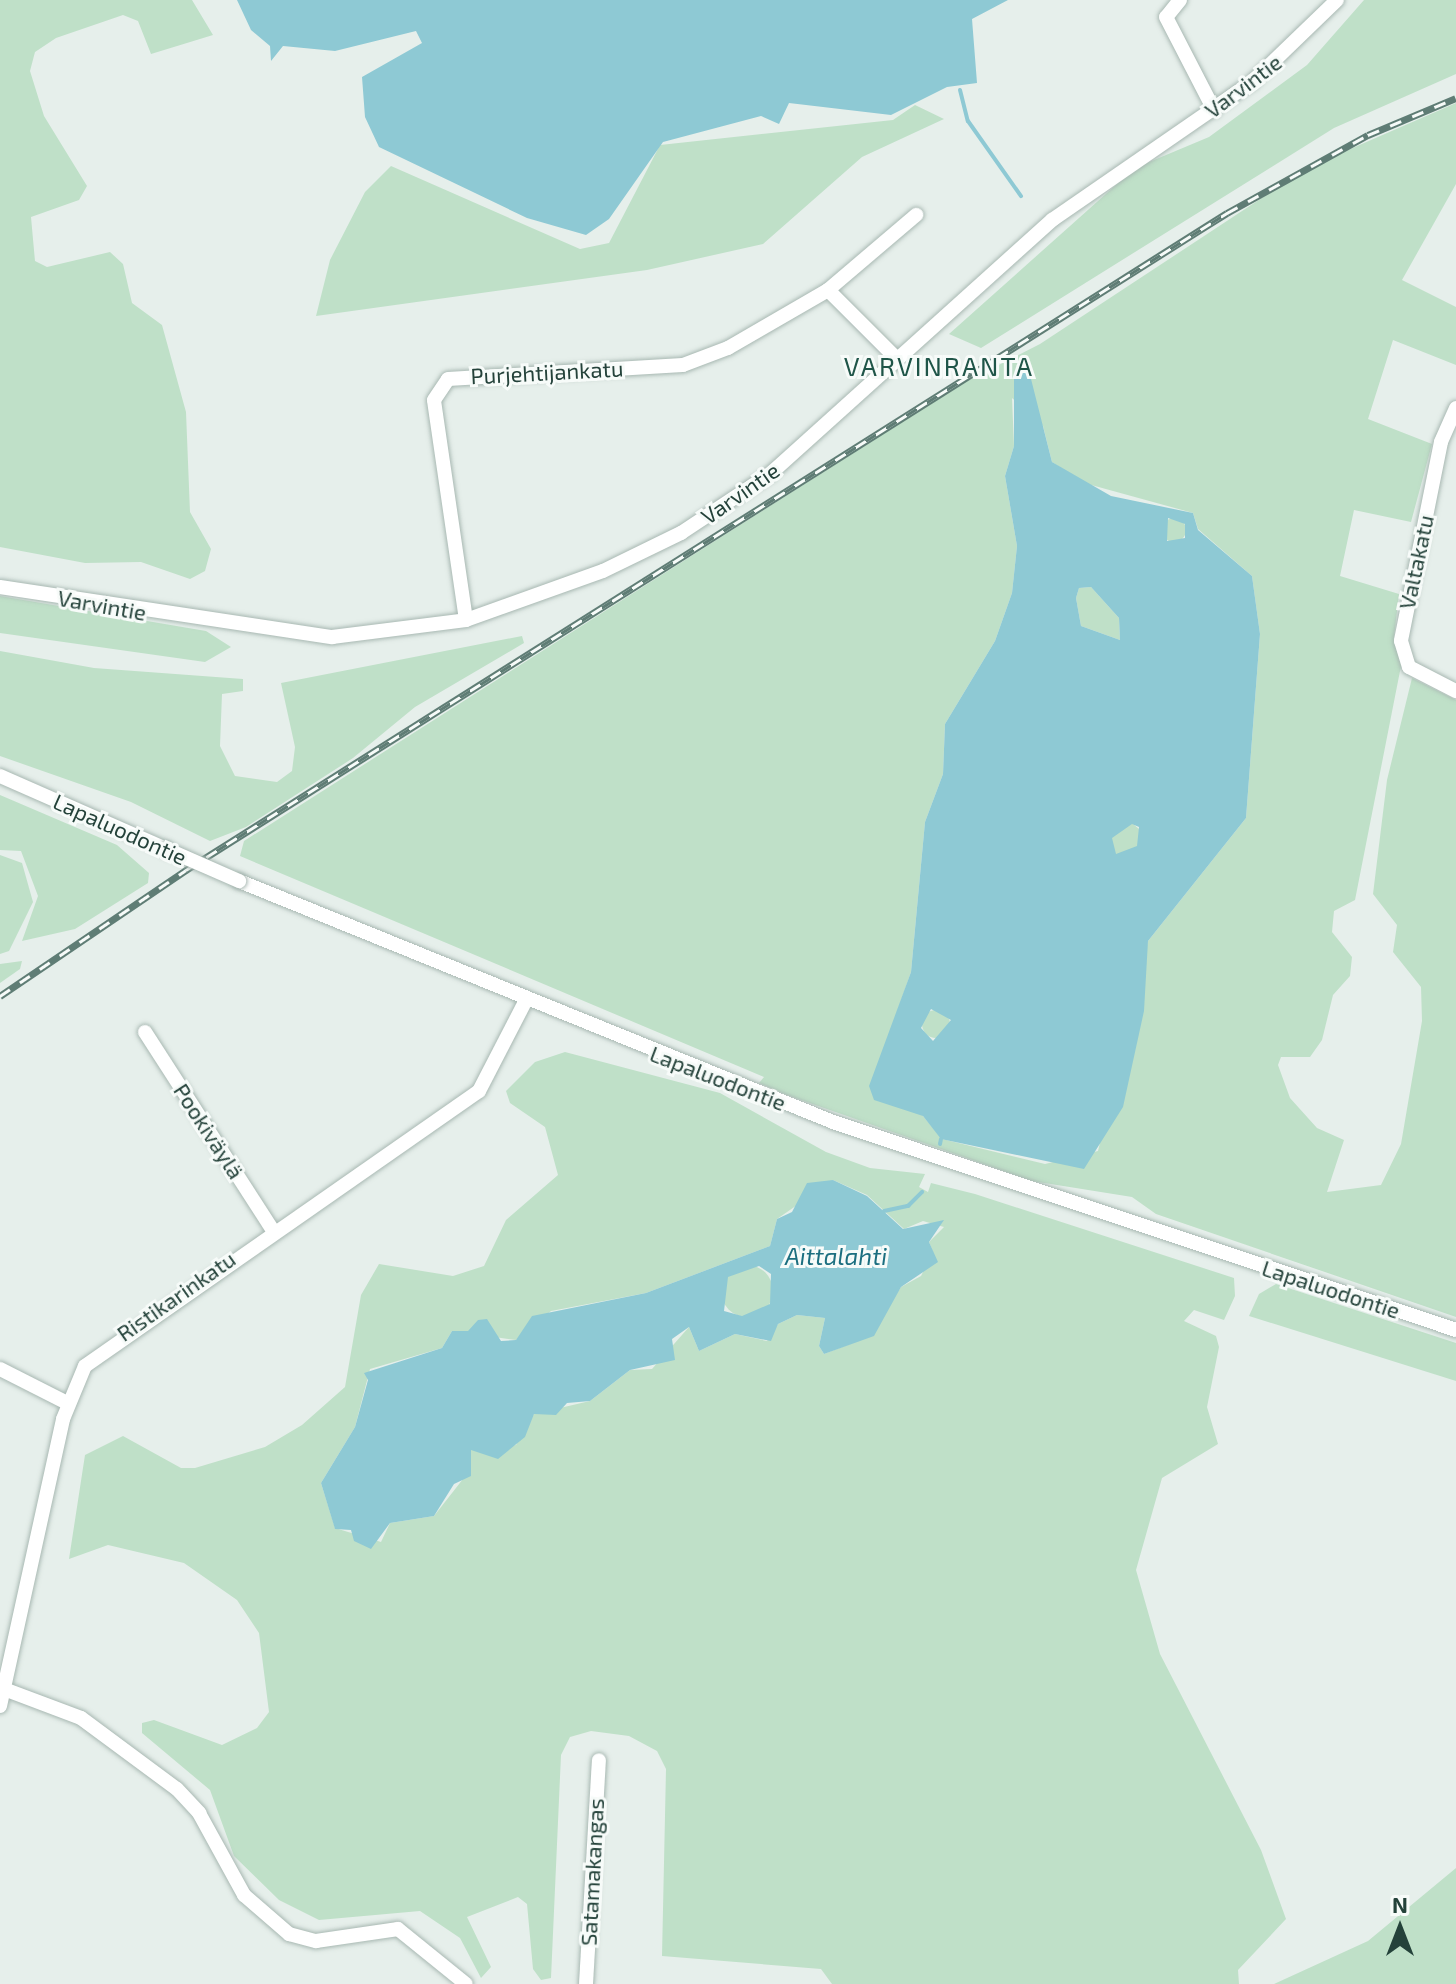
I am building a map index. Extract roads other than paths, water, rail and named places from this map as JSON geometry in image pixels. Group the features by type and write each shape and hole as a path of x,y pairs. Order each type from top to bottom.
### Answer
{"street":[{"path":"1180,0 1166,17 1214,110"},
{"name":"Varvintie","path":"0,587 288,634 374,636 466,620 603,571 709,517 770,474 1072,204 1214,110 1281,59 1337,0"},
{"name":"Purjehtijankatu","path":"466,620 434,400 443,383 527,369 683,365 728,348 828,290 916,215"},
{"path":"828,290 897,359"},
{"name":"Valtakatu","path":"1456,408 1441,442 1401,641 1409,667 1456,691"},
{"name":"Lapaluodontie","path":"0,776 525,1002 833,1122 1456,1330"},
{"name":"Ristikarinkatu","path":"0,1706 67,1403 85,1366 109,1342 479,1091 525,1002"},
{"name":"Pookiväylä","path":"145,1032 272,1229"},
{"path":"0,1369 67,1403"},
{"path":"4,1689 81,1718 177,1789 199,1813 244,1895 289,1934 316,1941 398,1929 466,1984"},
{"name":"Satamakangas","path":"586,1984 599,1760"}],"water":[{"path":"237,0 1008,0 972,19 977,83 947,87 891,115 789,103 779,124 761,116 663,142 609,219 586,235 527,218 379,147 365,117 362,77 422,43 416,31 335,51 283,46 271,61 270,46 251,30"},
{"path":"1020,369 1029,371 1052,462 1111,496 1193,513 1198,530 1252,576 1260,634 1246,818 1148,941 1144,1011 1123,1107 1084,1169 941,1139 923,1116 874,1100 869,1086 911,972 925,822 943,774 945,724 995,641 1012,593 1017,546 1005,476 1014,446 1014,375","holes":["1168,518 1185,524 1185,538 1167,541","1091,587 1119,618 1120,640 1081,626 1076,598 1079,588","1132,824 1139,827 1137,846 1116,854 1112,838","931,1009 951,1020 933,1041 921,1028"]},
{"name":"Aittalahti","path":"833,1180 867,1196 903,1229 944,1220 929,1242 938,1262 901,1287 874,1336 824,1354 819,1346 825,1318 797,1315 778,1324 771,1341 735,1334 699,1351 689,1327 672,1339 675,1360 630,1370 590,1401 567,1403 556,1415 534,1414 525,1437 498,1459 471,1450 471,1476 454,1484 434,1516 390,1523 371,1549 354,1541 351,1530 335,1529 321,1483 355,1427 368,1380 364,1373 442,1348 452,1331 468,1331 478,1320 487,1319 501,1341 516,1340 532,1316 646,1293 770,1246 777,1219 792,1212 807,1183","holes":["759,1266 771,1274 770,1304 742,1316 724,1311 728,1277"]}],"waterway":[{"path":"960,90 968,121 1021,196"},
{"path":"940,1144 941,1139"},
{"path":"884,1211 908,1206 922,1192"}],"railway":[{"path":"0,996 186,870 1227,213 1368,135 1456,98"}],"district":[{"name":"VARVINRANTA","path":"939,366"}]}
